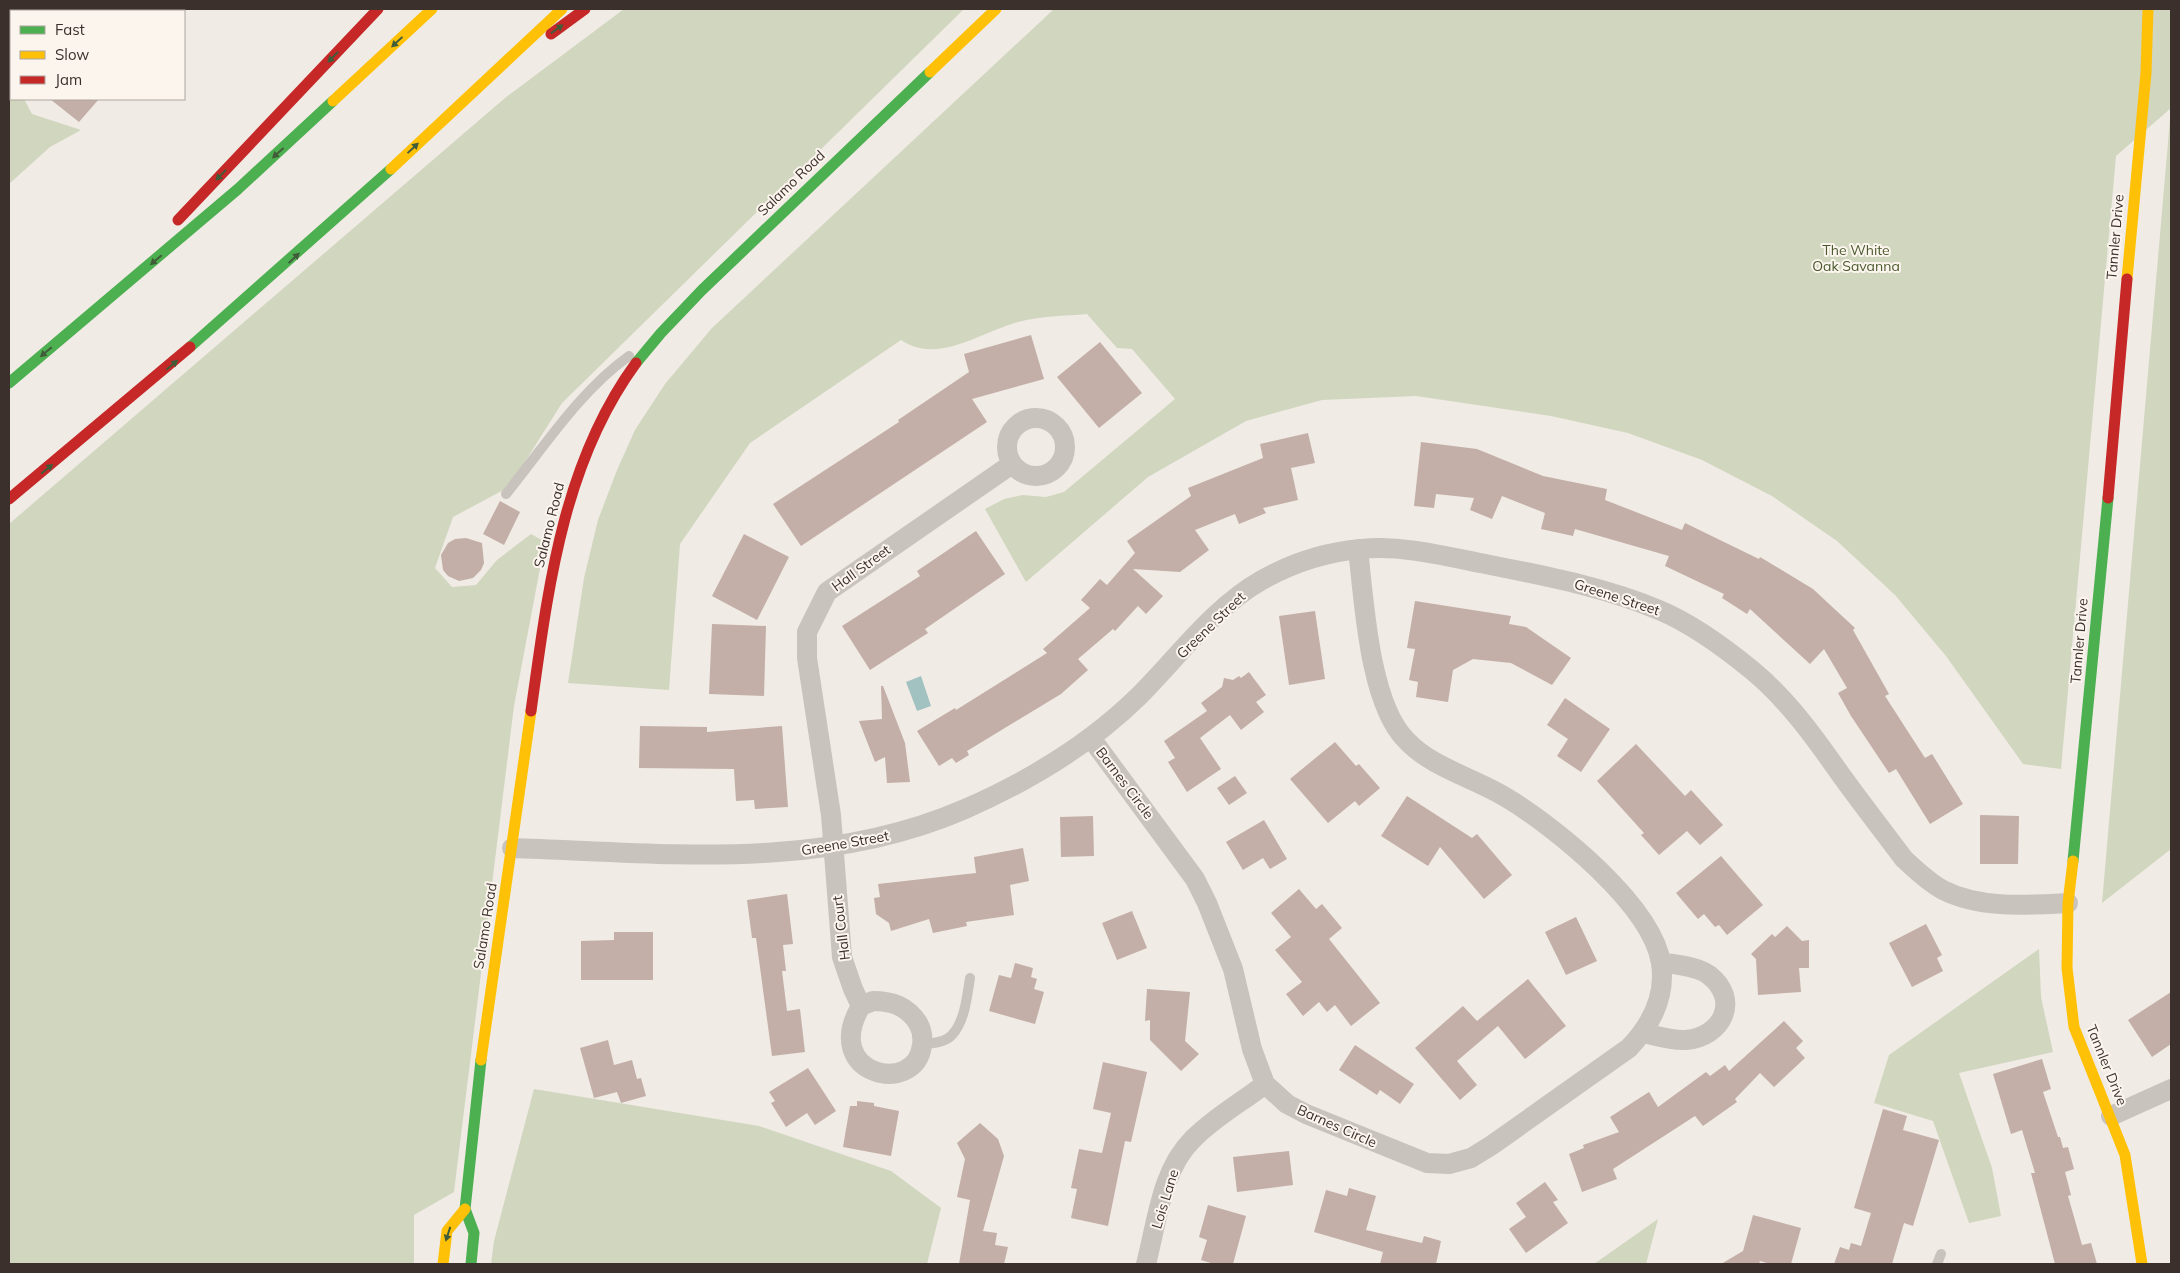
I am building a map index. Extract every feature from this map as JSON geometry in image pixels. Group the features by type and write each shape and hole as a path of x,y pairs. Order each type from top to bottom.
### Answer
{"main road":[{"path":"172,227 378,9"},
{"path":"9,383 238,189 432,9"},
{"path":"9,499 194,346 289,263 562,9"},
{"path":"488,78 585,9"},
{"name":"Salamo Road","path":"471,1264 474,1233 465,1209 478,1082 534,687 565,512 582,462 608,406 634,365 658,335 733,260 996,9"},
{"name":"Tannler Drive","path":"2142,1264 2129,1174 2121,1140 2084,1056 2071,1013 2067,968 2068,903 2086,732 2146,73 2148,9"},
{"path":"82,321 158,242"},
{"path":"444,1264 447,1231 465,1209"}],"street":[{"name":"Hall Street","path":"835,847 807,658 807,632 814,615 827,592 847,576 1012,464"},
{"name":"Greene Street","path":"512,848 724,854 835,847 898,833 965,809 1046,768 1092,738 1135,699 1237,597 1260,581 1287,568 1316,558 1358,549 1412,549 1563,580 1661,610 1712,639 1763,681 1802,721 1904,859 1921,875 1943,890 1963,897 2014,905 2068,903"},
{"name":"Barnes Circle","path":"1092,738 1166,838 1202,892 1215,919 1233,969 1252,1049 1265,1084 1288,1104 1306,1114 1427,1163 1449,1164 1471,1158 1629,1048 1644,1033 1659,998 1661,962 1655,943 1642,921 1616,889 1583,854 1543,821 1513,801 1429,758 1405,740 1388,716 1376,678 1358,549"},
{"name":"Hall Court","path":"835,847 842,957 861,1006"},
{"path":"1644,1033 1684,1040 1694,1039 1712,1030 1724,1015 1726,998 1724,990 1708,974 1661,962"},
{"path":"887,1001 900,1005 910,1013 919,1025 923,1036 916,1062 901,1071 888,1074 875,1073 863,1066 854,1054 850,1041 851,1028 861,1006 872,1002 887,1001"},
{"name":"Lois Lane","path":"1146,1264 1167,1182 1179,1156 1193,1139 1265,1084"},
{"path":"2111,1116 2171,1089"}],"lane":[{"path":"506,494 586,396 614,367 658,335"},
{"path":"922,1045 943,1041 952,1035 965,1007 970,978"},
{"path":"1937,1264 1941,1254"}],"green space":[{"path":"624,9 964,9 562,403 509,487 453,517 435,568 452,587 476,585 497,560 531,534 545,542 514,706 454,1192 414,1215 414,1264 9,1264 9,524 505,98"},
{"name":"The White Oak Savanna","path":"1054,9 2171,9 2171,108 2116,156 2061,769 2023,764 1946,656 1895,595 1837,541 1772,496 1702,460 1628,433 1551,416 1416,396 1322,400 1246,421 1148,477 1026,582 985,509 1004,499 1023,495 1046,497 1064,492 1175,399 1132,349 1117,348 1087,314 1026,320 945,348 915,347 901,340 750,443 680,544 669,690 568,683 584,578 598,520 635,430 665,384 712,328"},
{"path":"9,69 10,100 25,100 32,114 81,130 50,147 9,184"},
{"path":"2171,108 2171,849 2102,903"},
{"path":"2039,949 2041,997 2053,1052 1959,1073 1992,1168 2001,1216 1969,1223 1933,1121 1874,1103 1889,1055"},
{"path":"534,1089 759,1126 891,1171 941,1208 927,1264 491,1264 494,1241"},
{"path":"1658,1219 1646,1264 1594,1264"}],"water":[{"path":"921,676 931,706 917,711 906,682"}],"building":[{"path":"51,100 98,100 79,122"},
{"path":"1031,335 1044,379 972,399 987,422 801,546 773,504 899,422 898,420 969,372 964,354"},
{"path":"1100,342 1142,393 1099,428 1057,377"},
{"path":"1308,433 1315,463 1291,468 1298,500 1263,508 1266,513 1239,524 1235,514 1195,530 1209,550 1180,572 1133,569 1163,596 1146,614 1138,606 1115,631 1113,629 1078,659 1088,670 1061,694 967,751 969,755 956,763 952,758 939,766 917,731 955,708 956,710 1047,653 1043,649 1090,608 1081,600 1100,579 1107,585 1135,553 1127,541 1191,496 1188,488 1263,458 1260,444"},
{"path":"1421,442 1477,449 1543,476 1607,489 1605,500 1682,530 1685,523 1759,559 1760,557 1813,589 1855,628 1853,630 1889,694 1885,696 1925,758 1932,754 1963,804 1930,824 1896,769 1889,773 1851,716 1838,693 1847,688 1824,649 1810,664 1750,609 1747,614 1722,598 1724,594 1665,566 1669,556 1575,529 1573,536 1541,529 1545,513 1502,496 1492,519 1470,510 1474,498 1436,494 1434,508 1414,506"},
{"path":"500,501 520,512 504,545 483,534"},
{"path":"976,531 1005,574 925,629 928,633 870,670 842,626 920,576 917,571"},
{"path":"744,534 789,557 757,620 712,596"},
{"path":"466,538 482,543 484,563 481,570 473,578 459,581 448,576 443,570 441,555 448,543 455,539"},
{"path":"1415,601 1511,616 1509,624 1526,627 1571,658 1552,685 1511,663 1473,659 1453,670 1448,702 1416,697 1418,682 1409,680 1415,649 1407,648"},
{"path":"1315,611 1325,679 1289,685 1279,616"},
{"path":"712,624 766,626 764,696 709,694"},
{"path":"1249,672 1266,695 1256,702 1264,712 1241,730 1230,715 1200,738 1221,769 1187,792 1168,762 1175,758 1164,741 1207,711 1201,703 1222,687 1224,678 1233,680 1239,676 1241,678"},
{"path":"881,686 883,686 905,743 910,782 887,783 885,757 875,762 859,721 882,719"},
{"path":"1565,698 1610,729 1581,772 1557,756 1568,739 1547,725"},
{"path":"640,726 707,727 707,732 782,726 788,807 755,809 754,800 736,801 734,769 639,768"},
{"path":"1335,742 1356,766 1359,764 1380,788 1359,806 1355,801 1328,823 1290,779"},
{"path":"1636,744 1685,796 1691,790 1723,825 1700,845 1687,831 1659,855 1641,835 1644,833 1597,781"},
{"path":"1235,776 1247,793 1229,805 1217,788"},
{"path":"1407,796 1472,838 1477,834 1512,875 1484,899 1440,847 1428,866 1381,836"},
{"path":"1980,815 2019,816 2018,864 1980,864"},
{"path":"1093,816 1094,856 1061,857 1060,817"},
{"path":"1264,820 1287,859 1270,869 1263,858 1243,870 1226,842"},
{"path":"1023,848 1029,881 1010,885 1014,915 966,922 967,926 933,933 929,919 891,931 889,923 876,914 874,898 880,897 878,884 976,873 974,857"},
{"path":"1721,856 1763,905 1727,935 1719,925 1715,927 1704,914 1698,919 1676,893"},
{"path":"1299,889 1316,909 1322,904 1342,928 1329,939 1380,1003 1351,1026 1335,1005 1327,1012 1319,1002 1303,1016 1286,994 1302,982 1275,950 1291,937 1271,913"},
{"path":"787,894 793,944 783,945 786,971 782,971 787,1011 800,1009 805,1052 772,1056 756,938 752,938 747,900"},
{"path":"1132,911 1147,948 1117,960 1102,923"},
{"path":"1576,917 1597,961 1566,975 1545,932"},
{"path":"1926,924 1942,955 1937,958 1943,971 1912,987 1889,943"},
{"path":"1787,926 1802,941 1809,940 1809,968 1799,968 1801,992 1758,995 1756,959 1751,954 1772,934 1775,937"},
{"path":"614,932 653,932 653,980 581,980 581,941 614,940"},
{"path":"1015,963 1033,968 1031,977 1037,979 1034,989 1044,992 1035,1024 989,1011 999,975 1011,978"},
{"path":"1528,979 1566,1026 1525,1059 1498,1026 1457,1061 1477,1085 1460,1100 1415,1048 1463,1006 1477,1021"},
{"path":"1147,989 1190,992 1185,1041 1199,1054 1181,1071 1150,1040 1150,1020 1145,1021"},
{"path":"2171,992 2171,1044 2152,1057 2128,1020"},
{"path":"1784,1021 1803,1041 1796,1048 1805,1058 1774,1087 1760,1073 1735,1099 1737,1102 1703,1126 1695,1116 1613,1169 1617,1179 1582,1192 1569,1154 1584,1148 1583,1145 1619,1132 1610,1117 1649,1092 1658,1107 1706,1072 1710,1076 1725,1065 1729,1071"},
{"path":"608,1040 614,1065 632,1060 637,1079 641,1078 646,1096 621,1103 617,1092 594,1098 580,1048"},
{"path":"1355,1045 1414,1084 1400,1104 1380,1090 1377,1095 1339,1070"},
{"path":"2042,1059 2051,1089 2043,1092 2058,1137 2060,1137 2063,1148 2068,1147 2074,1169 2065,1172 2071,1195 2068,1196 2082,1245 2091,1243 2097,1264 2055,1264 2031,1173 2035,1173 2022,1130 2011,1134 1993,1074"},
{"path":"1103,1062 1147,1072 1131,1142 1125,1141 1108,1226 1071,1218 1077,1189 1071,1188 1079,1149 1102,1153 1111,1113 1093,1109"},
{"path":"808,1068 836,1111 815,1125 807,1113 786,1127 771,1103 775,1101 769,1092"},
{"path":"857,1101 874,1103 874,1106 899,1111 891,1156 843,1147 850,1106 857,1106"},
{"path":"1883,1109 1907,1116 1903,1130 1939,1140 1913,1226 1904,1223 1892,1264 1834,1264 1840,1247 1849,1250 1851,1243 1861,1246 1871,1213 1854,1208"},
{"path":"980,1123 998,1139 1004,1156 983,1231 997,1233 995,1245 1008,1247 1004,1264 959,1264 970,1200 957,1197 965,1159 957,1143"},
{"path":"1289,1151 1293,1185 1237,1192 1233,1157"},
{"path":"1545,1182 1558,1200 1553,1202 1568,1223 1526,1253 1509,1229 1526,1217 1516,1203"},
{"path":"1349,1188 1376,1196 1366,1230 1422,1243 1424,1236 1441,1241 1436,1264 1380,1264 1383,1252 1314,1232 1326,1190 1347,1196"},
{"path":"1208,1205 1246,1216 1233,1264 1214,1264 1201,1260 1207,1240 1199,1237"},
{"path":"1753,1215 1801,1228 1791,1264 1770,1264 1760,1261 1759,1264 1721,1264 1743,1251"}],"traffic: fast":[{"path":"636,363 661,333 702,290 930,72"},
{"path":"9,383 238,189 333,101"},
{"path":"190,347 391,169"},
{"path":"2073,861 2108,498"},
{"path":"471,1264 474,1233 465,1209 481,1060"}],"traffic: slow":[{"path":"333,101 432,9"},
{"path":"391,169 562,9"},
{"path":"930,72 996,9"},
{"path":"2127,279 2146,73 2148,9"},
{"path":"481,1060 531,711"},
{"path":"2073,861 2068,903 2067,968 2074,1027 2125,1155 2142,1264"},
{"path":"443,1264 447,1231 465,1209"}],"traffic: jam":[{"path":"178,220 378,9"},
{"path":"551,34 585,9"},
{"path":"2108,498 2127,279"},
{"path":"9,499 190,347"},
{"path":"531,711 552,574 575,486 591,443 611,402 636,363"}]}
